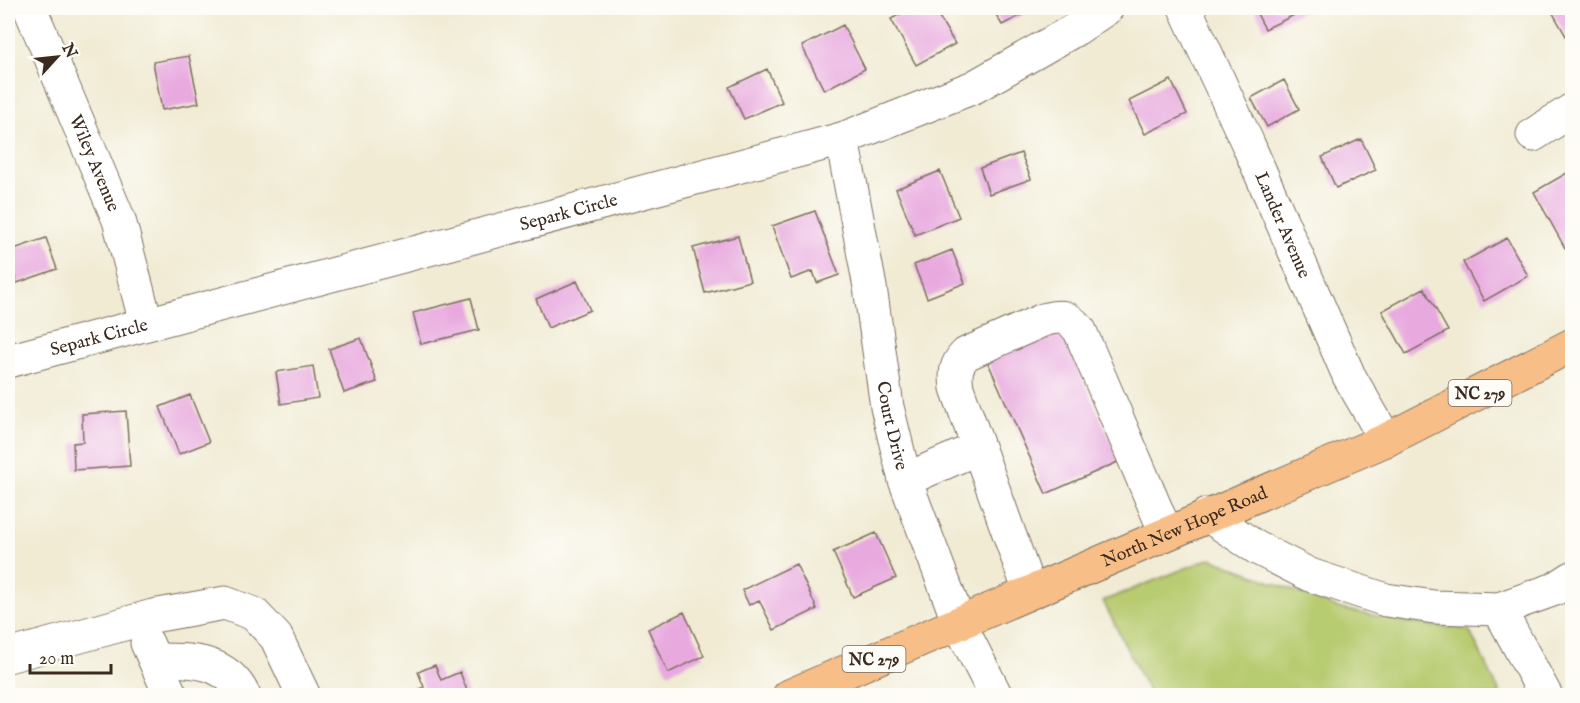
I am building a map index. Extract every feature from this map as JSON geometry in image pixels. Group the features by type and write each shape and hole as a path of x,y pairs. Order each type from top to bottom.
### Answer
{"main road":[{"name":"North New Hope Road","path":"789,696 1386,440 1572,345"}],"street":[{"name":"Wiley Avenue","path":"30,8 119,220 146,323"},
{"name":"Separk Circle","path":"8,361 842,139 974,87 1076,29 1107,8"},
{"name":"Lander Avenue","path":"1185,8 1248,144 1349,376 1386,440"},
{"path":"1533,135 1569,120"},
{"name":"Court Drive","path":"842,139 870,287 887,407 905,480 959,622 996,696"},
{"path":"1030,592 957,388 955,373 959,361 966,354 1043,320 1064,317 1073,322 1080,331 1167,533"},
{"path":"905,480 978,448"},
{"path":"1207,515 1257,548 1310,575 1386,600 1434,607 1498,609 1555,589 1572,578"},
{"path":"8,656 137,621 225,603 254,614 276,637 304,696"},
{"path":"1498,609 1546,696"},
{"path":"137,621 171,696"},
{"path":"155,660 190,660 212,665 228,674 244,696"}],"green space":[{"path":"1211,558 1337,608 1411,623 1469,630 1501,695 1150,695 1103,601"}],"building":[{"path":"912,8 934,8 955,44 916,65 891,19"},
{"path":"992,8 1036,8 1002,25"},
{"path":"1254,8 1307,8 1307,9 1265,29"},
{"path":"1550,8 1572,8 1572,42 1570,43"},
{"path":"843,25 865,69 824,90 802,46"},
{"path":"189,56 199,103 162,110 153,62"},
{"path":"767,69 782,102 744,119 729,87"},
{"path":"1171,80 1187,114 1145,134 1129,101"},
{"path":"1284,80 1299,109 1267,127 1251,98"},
{"path":"1361,139 1376,170 1336,188 1322,157"},
{"path":"1021,153 1031,179 989,194 980,168"},
{"path":"1572,170 1572,244 1565,248 1534,192"},
{"path":"940,171 959,217 915,235 896,189"},
{"path":"815,211 839,275 817,283 813,271 791,279 772,226"},
{"path":"738,236 750,281 705,293 693,248"},
{"path":"46,238 57,269 17,283 8,251"},
{"path":"1507,238 1528,276 1484,301 1463,262"},
{"path":"952,250 965,283 927,298 914,265"},
{"path":"577,281 590,310 548,328 536,299"},
{"path":"1424,288 1448,331 1406,354 1382,311"},
{"path":"471,298 479,330 421,344 413,313"},
{"path":"1059,325 1120,461 1046,494 986,358"},
{"path":"361,338 377,382 344,393 329,349"},
{"path":"313,366 318,398 281,404 276,372"},
{"path":"190,395 209,442 179,454 160,407"},
{"path":"126,411 130,466 74,470 73,443 83,442 82,414"},
{"path":"876,533 896,578 853,597 833,552"},
{"path":"796,564 817,609 774,630 759,600 749,605 742,590"},
{"path":"684,612 704,656 668,673 648,629"},
{"path":"435,665 441,680 460,672 469,696 403,696 424,687 418,672"}]}
